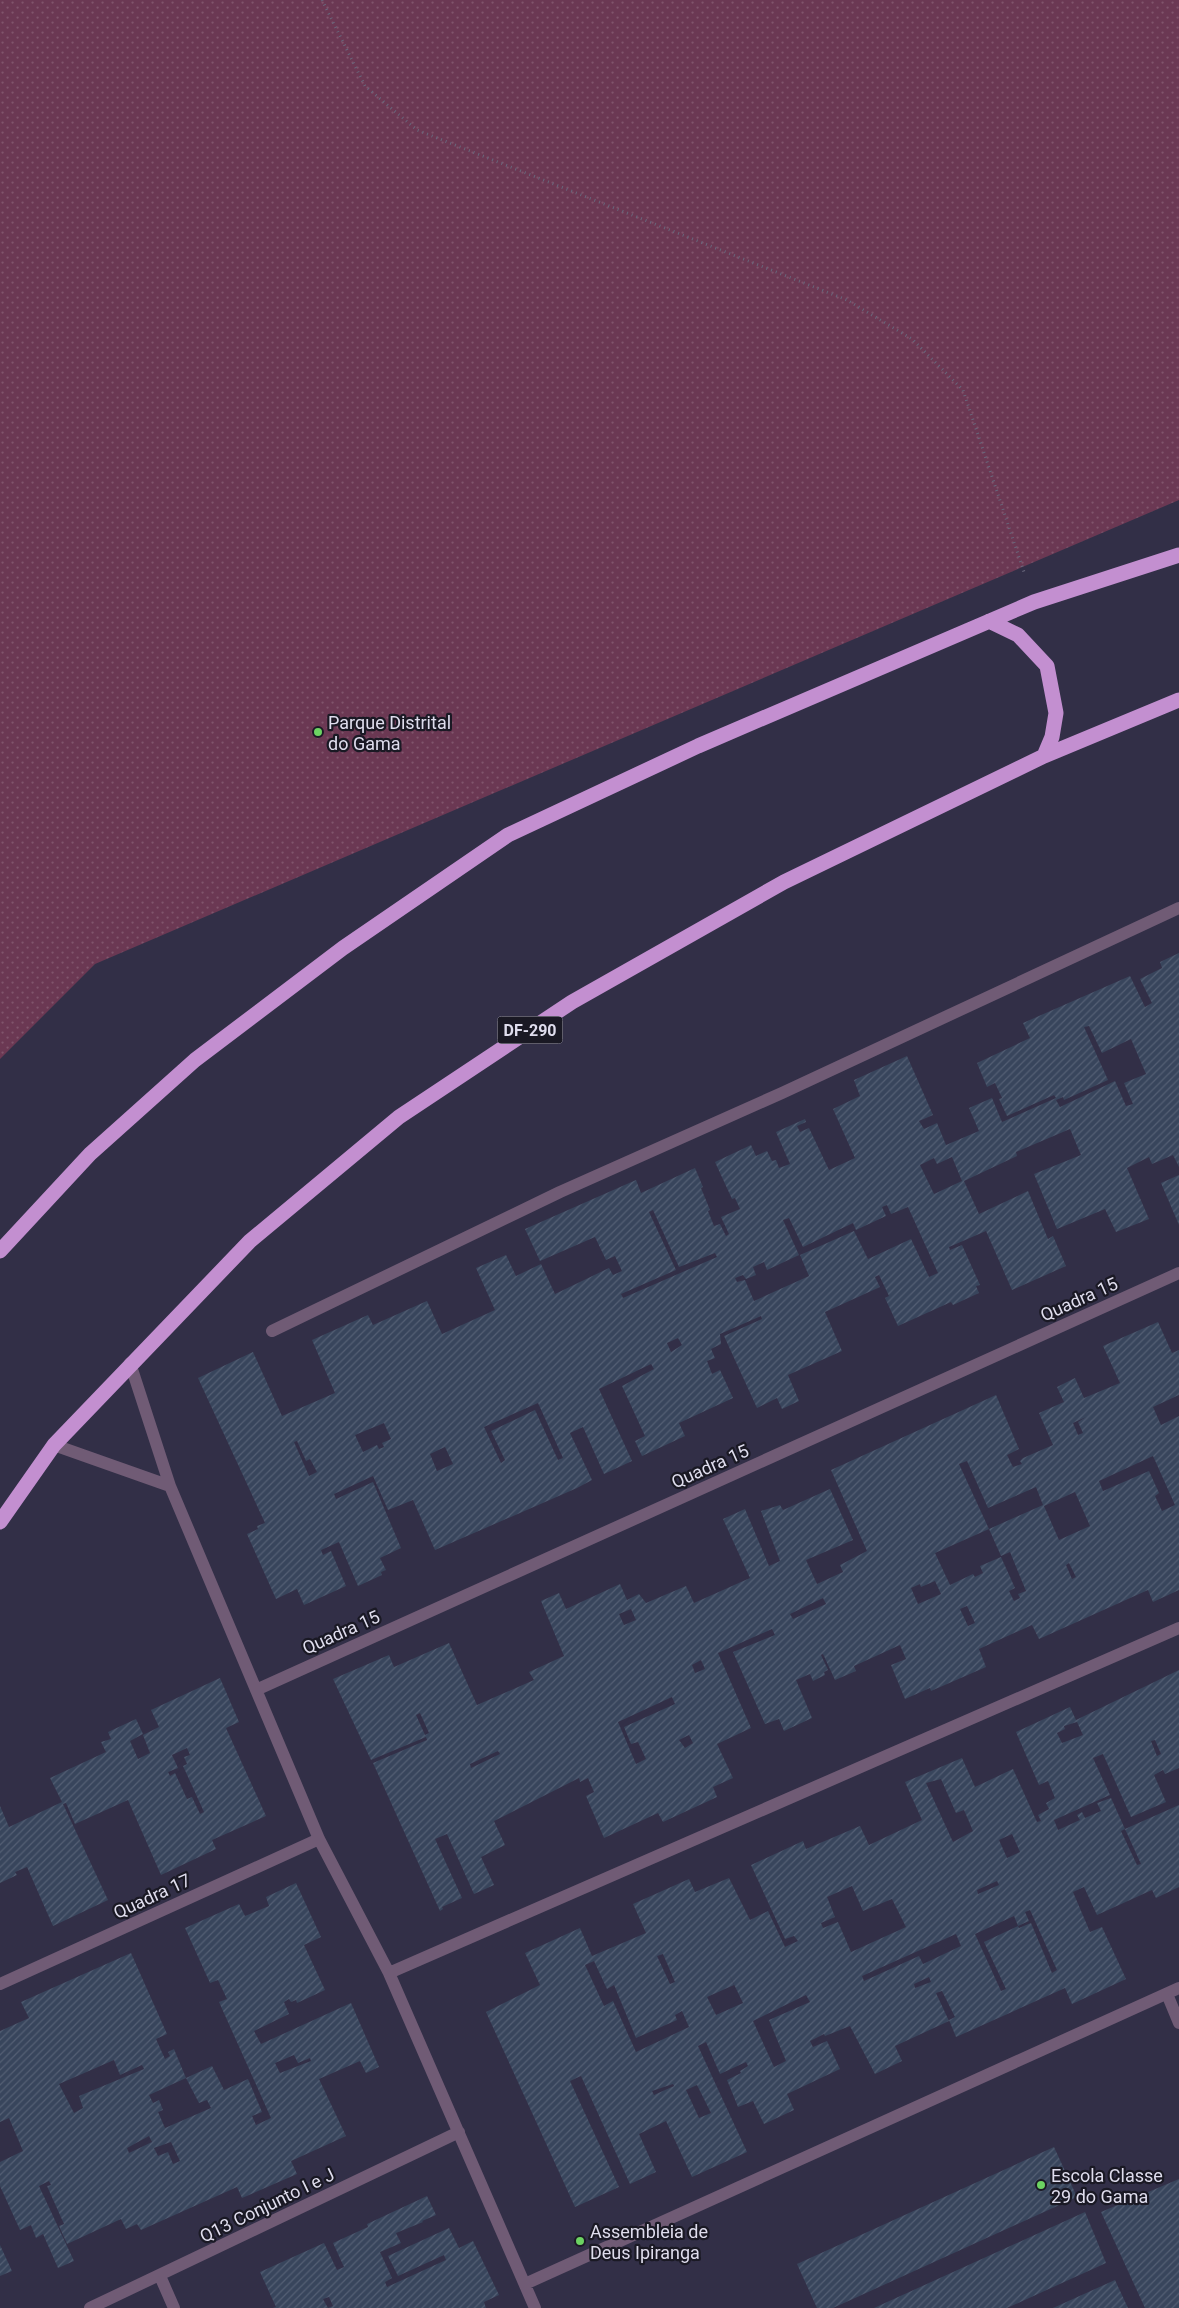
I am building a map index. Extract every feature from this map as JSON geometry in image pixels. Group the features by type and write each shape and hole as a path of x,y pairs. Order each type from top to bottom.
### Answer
{"highway":[{"path":"0,1251 90,1154 195,1060 342,948 508,835 698,746 989,620 1034,602 1179,555"},
{"path":"989,620 1018,635 1047,666 1056,713 1052,736 1044,756"},
{"name":"DF-290","path":"0,1522 54,1445 130,1363 250,1241 399,1117 572,1002 784,882 1044,756 1179,700"}],"street":[{"path":"272,1331 560,1192 782,1093 1179,908"},
{"name":"Quadra 15","path":"256,1690 1179,1273"},
{"path":"130,1363 170,1486 319,1839 389,1973 535,2308"},
{"path":"54,1445 170,1486"},
{"path":"389,1973 1179,1628"},
{"name":"Quadra 17","path":"0,1984 319,1839"},
{"path":"524,2284 1179,1988"},
{"path":"1167,1994 1179,2023"},
{"name":"Q13 Conjunto I e J","path":"90,2308 459,2132"},
{"path":"160,2276 174,2308"}],"path":[{"path":"322,0 365,86 416,130 847,300 912,339 963,390 1034,602"}],"shaded area":[{"name":"Parque Distrital do Gama","path":"0,0 1179,0 1179,500 95,964 0,1059"}],"building":[{"path":"1179,953 1179,1167 1173,1155 1152,1164 1149,1157 1127,1168 1149,1219 1116,1232 1105,1209 1057,1229 1034,1174 1081,1155 1070,1129 1016,1152 1017,1156 964,1181 979,1214 1028,1191 1048,1239 1053,1236 1066,1266 1012,1290 986,1231 949,1247 950,1250 962,1245 980,1285 976,1286 979,1293 953,1305 951,1302 898,1326 885,1298 889,1296 879,1275 875,1277 880,1287 825,1312 842,1351 788,1375 799,1401 782,1409 777,1398 757,1408 724,1336 762,1319 761,1316 720,1334 721,1344 711,1349 715,1358 707,1361 712,1374 720,1370 733,1398 679,1423 685,1436 642,1456 635,1441 645,1436 622,1386 654,1369 651,1364 599,1389 632,1461 604,1474 583,1427 570,1433 592,1480 435,1550 413,1500 388,1510 373,1476 334,1494 336,1499 373,1482 401,1548 380,1558 386,1570 381,1572 382,1575 358,1586 339,1542 321,1550 323,1555 331,1551 346,1586 304,1605 297,1589 276,1599 247,1534 258,1529 257,1526 265,1523 198,1378 253,1352 282,1416 335,1393 312,1340 368,1315 373,1325 427,1301 442,1334 495,1310 476,1268 506,1255 516,1276 541,1264 555,1294 609,1268 613,1275 622,1271 615,1256 606,1260 595,1237 540,1261 525,1229 636,1180 641,1193 695,1168 703,1187 701,1188 714,1226 720,1224 726,1236 729,1234 721,1217 740,1209 735,1198 732,1199 715,1162 751,1145 756,1156 767,1151 772,1161 776,1160 779,1168 790,1164 776,1132 805,1119 806,1122 797,1126 800,1132 809,1128 829,1170 855,1158 833,1109 860,1096 854,1080 907,1056 933,1115 919,1121 924,1129 937,1123 946,1145 979,1131 969,1108 992,1098 1002,1122 1056,1098 1054,1095 1007,1116 999,1099 1002,1098 995,1083 987,1087 977,1063 1030,1038 1023,1023 1130,976 1145,1007 1152,1003 1140,979 1162,968 1160,962","holes":["1089,1026 1102,1053 1131,1039 1146,1074 1124,1083 1133,1104 1126,1106 1115,1081 1060,1107 1056,1100 1063,1097 1064,1100 1108,1080 1084,1027","952,1157 962,1181 934,1194 920,1165 934,1158 937,1164","887,1205 891,1214 908,1207 938,1273 929,1277 911,1239 868,1259 854,1231 800,1255 809,1276 754,1301 745,1280 737,1282 735,1278 743,1275 746,1279 756,1275 753,1267 764,1262 767,1270 799,1255 783,1220 789,1218 803,1247 853,1223 856,1230 886,1216 882,1207","653,1210 679,1267 715,1253 717,1257 623,1298 621,1294 676,1270 649,1212","678,1338 682,1345 671,1352 667,1343","538,1403 563,1458 558,1460 535,1410 491,1431 505,1460 501,1463 484,1427","384,1423 391,1439 382,1443 384,1447 379,1449 377,1445 363,1452 355,1435","297,1441 306,1461 310,1459 317,1472 309,1476 294,1442","445,1447 453,1464 437,1471 430,1454"]},
{"path":"1179,1175 1179,1225 1161,1183"},
{"path":"1158,1322 1172,1353 1179,1350 1179,1395 1153,1407 1161,1425 1179,1416 1179,1590 1153,1602 1148,1590 1039,1639 1032,1625 979,1649 986,1667 931,1691 930,1688 905,1699 891,1665 906,1659 900,1645 854,1666 856,1671 835,1680 823,1654 821,1655 828,1670 824,1672 825,1675 813,1681 810,1674 796,1680 812,1718 784,1731 779,1719 765,1724 733,1652 775,1635 772,1629 718,1653 751,1728 717,1744 733,1778 713,1787 717,1797 663,1822 658,1813 604,1838 586,1796 594,1792 588,1778 580,1782 579,1778 494,1821 505,1845 481,1857 494,1885 474,1894 447,1834 435,1839 462,1898 442,1907 443,1909 440,1911 373,1763 427,1740 426,1737 371,1760 333,1679 389,1655 394,1667 449,1643 477,1705 534,1680 529,1672 564,1656 541,1601 559,1593 566,1609 620,1584 627,1600 639,1594 646,1603 686,1586 694,1603 750,1578 723,1519 745,1509 769,1566 780,1561 761,1511 780,1505 783,1510 830,1489 853,1540 806,1560 817,1584 843,1572 840,1565 867,1551 831,1470 996,1395 1019,1449 1007,1455 1013,1467 1022,1464 1020,1461 1023,1458 1053,1445 1039,1413 1064,1402 1057,1387 1075,1378 1084,1398 1120,1383 1103,1346","holes":["1086,1417 1078,1422 1083,1433 1078,1435 1073,1423","1153,1456 1175,1505 1162,1511 1155,1496 1159,1493 1149,1471 1103,1491 1099,1481","967,1461 988,1508 1036,1487 1043,1505 989,1529 959,1464","1075,1492 1090,1526 1059,1540 1044,1506","989,1529 1001,1556 1010,1552 1026,1591 1018,1594 1020,1598 1014,1601 1009,1591 1015,1588 1001,1557 980,1566 983,1573 975,1577 973,1574 950,1585 935,1553","1069,1563 1076,1577 1072,1579 1066,1565","935,1581 941,1594 918,1604 911,1588 920,1584 921,1587","823,1598 826,1604 793,1619 790,1614","967,1606 975,1623 968,1626 960,1609","631,1609 636,1620 624,1625 619,1614","701,1660 705,1669 695,1673 692,1665","672,1697 675,1704 624,1727 631,1744 638,1742 646,1759 636,1764 618,1722","420,1713 429,1733 425,1735 416,1715","689,1735 693,1743 685,1748 679,1740","498,1751 500,1754 471,1768 470,1764"]},
{"path":"1179,1670 1179,1768 1165,1774 1163,1770 1154,1775 1166,1802 1131,1817 1103,1754 1093,1758 1110,1795 1054,1820 1058,1830 1080,1820 1077,1815 1082,1812 1085,1818 1101,1811 1097,1803 1111,1798 1125,1829 1179,1805 1179,1887 1156,1898 1152,1890 1097,1915 1084,1887 1073,1892 1090,1932 1102,1927 1126,1979 1072,2004 1065,1988 956,2037 949,2020 955,2017 942,1991 936,1993 949,2021 895,2046 902,2061 875,2074 850,2026 825,2036 824,2034 810,2041 813,2047 827,2041 840,2069 787,2094 794,2110 764,2124 753,2101 738,2107 727,2080 741,2073 740,2071 748,2066 746,2062 720,2074 706,2042 698,2046 747,2152 692,2177 666,2121 639,2134 656,2172 630,2184 581,2076 570,2081 619,2187 575,2207 486,2012 540,1985 525,1953 580,1928 592,1956 646,1933 633,1904 689,1879 695,1892 729,1878 750,1920 768,1911 785,1947 798,1941 794,1936 785,1939 751,1865 803,1841 806,1849 860,1826 869,1845 922,1820 905,1782 962,1758 975,1787 1013,1769 1037,1822 1041,1821 1038,1815 1049,1809 1046,1803 1055,1798 1048,1781 1039,1785 1016,1732 1070,1707 1076,1720","holes":["1077,1722 1083,1735 1062,1743 1057,1733 1065,1729 1064,1726","1155,1740 1161,1754 1157,1756 1151,1741","941,1779 956,1813 964,1810 973,1831 953,1842 926,1783","1125,1829 1141,1864 1137,1865 1121,1831","1012,1834 1020,1852 1007,1858 999,1840","997,1881 999,1885 978,1894 977,1890","852,1886 863,1911 892,1899 906,1927 851,1952 838,1922 823,1928 821,1923 835,1917 827,1897","1030,1910 1057,1970 1052,1973 1031,1923 1019,1928 1018,1926 1029,1921 1025,1912","1014,1916 1018,1926 984,1942 1006,1989 1001,1991 975,1934","956,1934 961,1946 923,1964 919,1956 864,1981 862,1976","663,1954 675,1982 670,1984 657,1956","594,1961 607,1989 614,1985 636,2038 677,2020 675,2015 682,2011 689,2027 636,2052 613,2001 604,2006 585,1965","728,1972 743,2003 716,2015 707,1997 734,1985","929,1977 931,1982 915,1988 914,1984","806,1995 810,2002 769,2020 786,2061 774,2067 753,2021","673,2084 674,2086 654,2095 652,2091","697,2085 711,2113 699,2118 686,2090"]},
{"path":"220,1678 239,1722 226,1728 266,1816 212,1840 216,1849 161,1875 128,1800 75,1824 66,1803 63,1804 108,1900 53,1926 27,1867 15,1872 17,1875 0,1883 0,1806 9,1827 62,1802 50,1778 106,1752 101,1742 111,1739 108,1732 136,1719 143,1734 130,1741 138,1759 150,1753 143,1735 159,1727 151,1710","holes":["187,1748 190,1755 184,1757 187,1764 183,1766 204,1812 200,1814 192,1797 187,1799 175,1773 170,1776 168,1772 178,1768 172,1755"]},
{"path":"296,1883 321,1937 304,1945 325,1990 297,2003 296,2000 291,2002 289,1999 284,2002 289,2014 254,2031 261,2044 351,2003 379,2067 366,2073 360,2061 319,2079 346,2136 291,2161 297,2174 242,2198 237,2187 141,2230 137,2224 126,2229 121,2219 67,2244 59,2226 64,2224 47,2186 51,2185 49,2181 39,2186 74,2261 58,2268 43,2234 36,2238 31,2225 20,2230 0,2186 0,2162 23,2151 9,2118 0,2122 0,2031 29,2018 21,2002 131,1953 167,2034 156,2039 165,2059 170,2056 168,2052 174,2049 186,2078 212,2066 224,2090 248,2079 262,2112 252,2116 256,2125 271,2118 219,2002 227,1999 218,1980 210,1983 185,1928 239,1904 245,1916 269,1906 266,1897","holes":["294,2055 298,2063 310,2058 311,2061 280,2073 275,2063","114,2060 120,2075 142,2065 144,2069 79,2096 83,2108 74,2113 59,2084","186,2078 199,2103 207,2100 211,2108 165,2128 158,2112 163,2110 159,2100 153,2103 149,2095","149,2136 152,2142 129,2153 127,2148","171,2142 180,2161 173,2164 168,2152 158,2156 154,2148"]},
{"path":"1054,2147 1077,2197 833,2308 817,2308 797,2264"},
{"path":"1179,2179 1179,2308 1145,2308 1101,2212"},
{"path":"427,2196 436,2215 396,2233 401,2243 380,2252 392,2278 385,2282 387,2287 446,2260 444,2255 398,2276 388,2256 449,2228 459,2248 473,2241 499,2295 484,2302 486,2308 273,2308 276,2307 260,2272 324,2243 337,2270 344,2267 333,2243 368,2227 367,2224","holes":["329,2297 333,2306 328,2308 323,2299"]},
{"path":"1085,2212 1106,2263 1007,2308 874,2308"},
{"path":"0,2245 12,2271 0,2276"},
{"path":"1115,2280 1128,2308 1053,2308"}],"place":[{"name":"Parque Distrital do Gama","path":"318,732"},
{"name":"Escola Classe 29 do Gama","path":"1041,2185"},
{"name":"Assembleia de Deus Ipiranga","path":"580,2241"}]}
